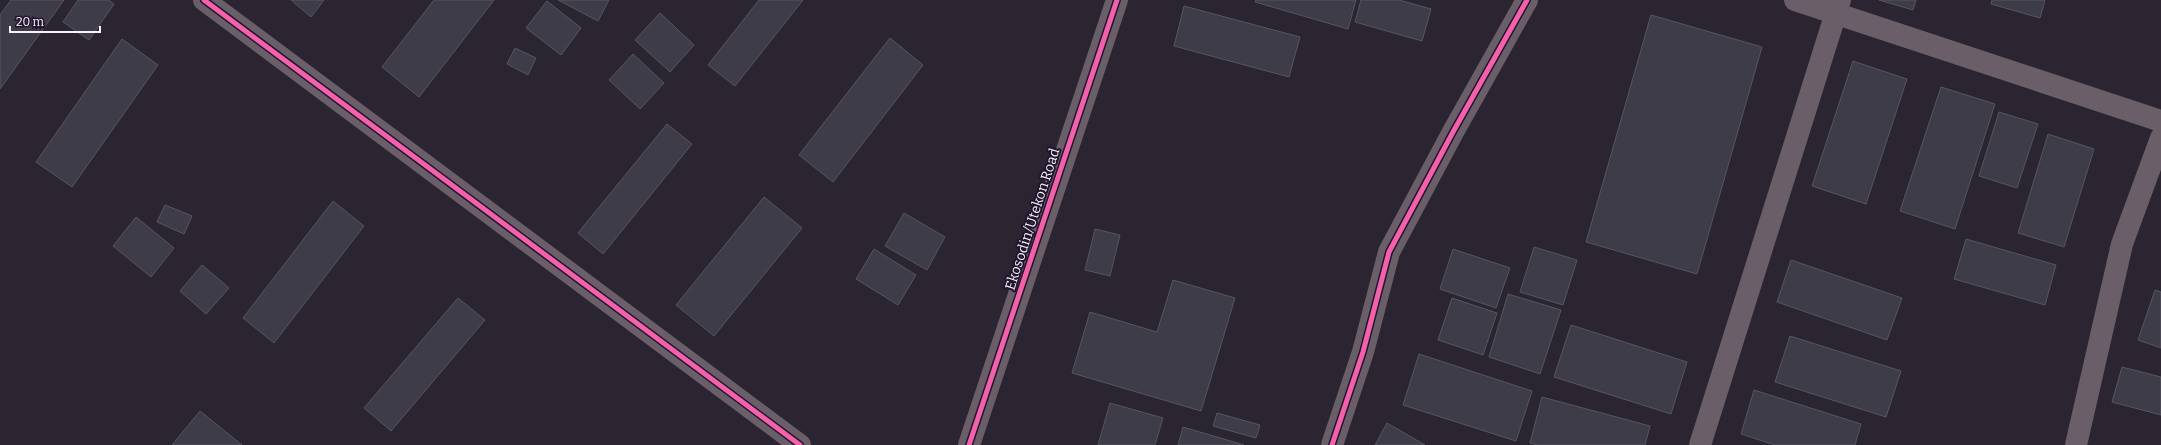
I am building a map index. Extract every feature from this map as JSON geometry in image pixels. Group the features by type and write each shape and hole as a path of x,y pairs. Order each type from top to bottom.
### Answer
{"street":[{"path":"204,0 800,445"},
{"name":"Ekosodin/Utekon Road","path":"969,445 1117,0"},
{"path":"1332,445 1363,352 1390,252 1453,132 1527,0"},
{"path":"1795,0 1838,6 2161,121"},
{"path":"1700,445 1838,6"},
{"path":"2076,445 2122,244 2161,138"}],"building":[{"path":"11,0 64,0 0,89 0,15"},
{"path":"78,0 109,0 114,4 89,40 63,22"},
{"path":"291,0 324,0 311,17"},
{"path":"434,0 494,0 419,97 382,67"},
{"path":"558,0 609,0 598,21"},
{"path":"759,0 803,0 735,86 708,65"},
{"path":"1256,0 1356,0 1348,29 1255,2"},
{"path":"1361,0 1399,0 1431,9 1422,41 1355,22"},
{"path":"1879,0 1916,0 1913,10"},
{"path":"1992,0 2045,0 2040,18 1991,4"},
{"path":"547,1 581,28 561,55 526,28"},
{"path":"1184,6 1300,37 1289,77 1174,46"},
{"path":"660,13 694,45 670,72 635,40"},
{"path":"1651,15 1762,47 1697,274 1586,242"},
{"path":"890,38 923,65 833,182 799,155"},
{"path":"122,39 158,65 72,187 36,162"},
{"path":"515,48 536,58 528,75 507,64"},
{"path":"633,54 664,83 640,109 609,80"},
{"path":"1853,61 1907,79 1866,204 1812,186"},
{"path":"1941,87 1995,104 1955,229 1900,211"},
{"path":"1999,112 2038,124 2017,188 1979,176"},
{"path":"667,124 692,144 603,254 578,233"},
{"path":"2048,134 2094,149 2064,247 2018,233"},
{"path":"764,197 802,228 714,336 676,305"},
{"path":"333,201 364,226 274,343 243,318"},
{"path":"165,205 192,216 184,234 157,222"},
{"path":"904,213 945,237 927,270 885,246"},
{"path":"136,217 174,248 151,277 113,246"},
{"path":"1095,229 1120,235 1110,276 1085,270"},
{"path":"1966,239 2056,265 2045,305 1954,279"},
{"path":"1534,247 1577,260 1563,305 1520,292"},
{"path":"874,249 916,275 898,305 856,279"},
{"path":"1453,249 1510,268 1496,308 1440,289"},
{"path":"1791,260 1902,298 1887,340 1777,302"},
{"path":"202,265 229,288 206,314 180,291"},
{"path":"1173,280 1235,298 1201,411 1072,373 1090,312 1157,332"},
{"path":"2155,290 2161,292 2161,348 2138,340"},
{"path":"1508,294 1561,310 1540,374 1489,357"},
{"path":"458,298 485,320 391,431 364,408"},
{"path":"1452,298 1497,313 1483,355 1438,340"},
{"path":"1571,325 1687,362 1671,414 1554,377"},
{"path":"1790,336 1901,371 1886,417 1775,382"},
{"path":"1419,354 1532,391 1516,441 1403,405"},
{"path":"2122,367 2161,377 2161,415 2112,402"},
{"path":"1754,390 1861,424 1855,445 1775,445 1741,434"},
{"path":"1542,397 1650,426 1645,445 1538,445 1530,443"},
{"path":"1110,403 1163,418 1155,445 1098,445"},
{"path":"200,411 242,445 172,445"},
{"path":"1217,413 1260,425 1256,438 1213,426"},
{"path":"1387,423 1425,445 1375,445"},
{"path":"1183,427 1244,445 1178,445"}],"cycle path":[{"path":"204,0 800,445"},
{"path":"969,445 1117,0"},
{"path":"1332,445 1363,352 1389,252 1453,132 1527,0"}]}
